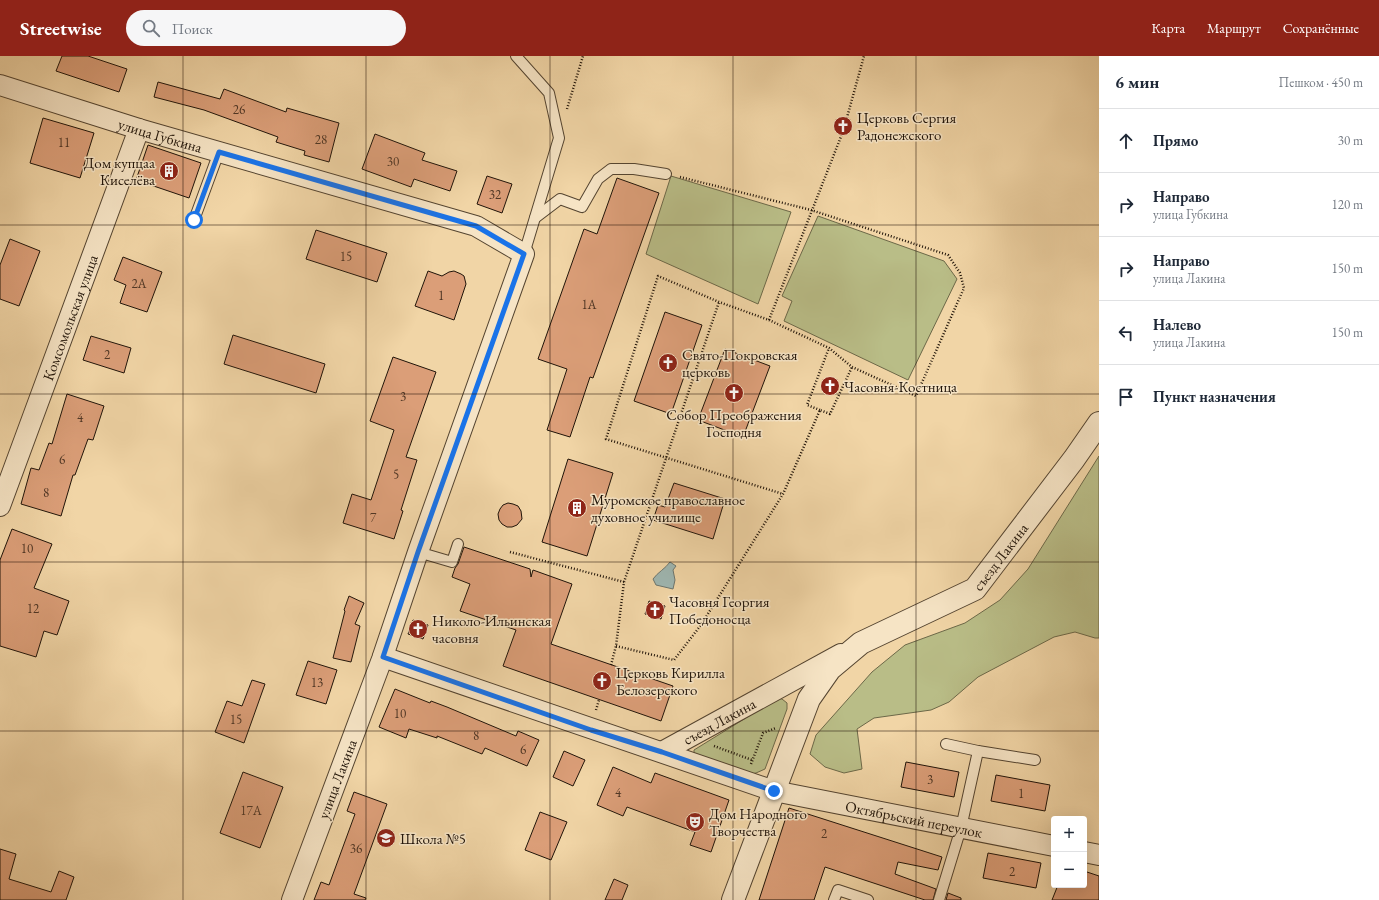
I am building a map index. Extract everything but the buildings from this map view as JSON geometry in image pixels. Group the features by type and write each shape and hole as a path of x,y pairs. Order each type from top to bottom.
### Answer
{"street":[{"name":"улица Губкина","path":"0,85 139,129 476,226 524,254"},
{"name":"Комсомольская улица","path":"0,506 139,129"},
{"name":"улица Лакина","path":"292,900 383,657 418,552 524,254"},
{"name":"съезд Лакина","path":"662,752 861,643 975,589 1074,459 1099,423"},
{"name":"съезд Лакина","path":"733,900 809,699 830,669 861,643"},
{"path":"383,657 591,730 662,752 774,791"},
{"name":"Октябрьский переулок","path":"774,791 1051,845"},
{"path":"1087,853 1099,855"}],"lane":[{"path":"516,56 549,92 559,138 524,254"},
{"path":"194,220 219,152"},
{"path":"535,218 560,199 582,207 598,179 611,169 634,169 666,174"},
{"path":"418,552 452,562 458,544"},
{"path":"946,744 978,751 1035,760"},
{"path":"939,900 961,828 978,751"},
{"path":"834,900 838,890 868,900"}],"path":[{"path":"559,138 583,56"},
{"path":"846,121 864,56"},
{"path":"769,320 842,134"},
{"path":"666,174 812,210 948,255 960,273 964,288 916,396 852,367 829,348 769,320 719,302 658,276 606,439 783,494"},
{"path":"610,665 616,646 624,582 719,302"},
{"path":"829,348 808,405 830,414 852,367"},
{"path":"616,646 674,660 701,625 783,494 820,410"},
{"path":"510,552 624,582"},
{"path":"748,770 764,732 780,727"},
{"path":"714,746 752,760"}],"green space":[{"path":"671,176 791,212 758,304 646,254"},
{"path":"818,216 944,261 957,279 908,380 784,321 792,301 782,296"},
{"path":"1099,456 1099,638 1075,632 1054,637 978,677 949,702 931,710 874,718 857,729 862,769 844,773 825,767 810,754 816,735 872,672 905,645 965,623 1000,600 1028,569"},
{"path":"778,698 787,703 787,709 765,769 746,775 694,756 694,750"}],"water":[{"path":"670,562 676,566 673,570 675,580 673,589 656,585 653,579"}],"place":[{"name":"Церковь Сергия Радонежского","path":"843,126"},
{"name":"Дом купцаа Киселёва","path":"169,171"},
{"name":"Свято-Покровская церковь","path":"668,363"},
{"name":"Часовня-Костница","path":"830,386"},
{"name":"Собор Преображения Господня","path":"734,393"},
{"name":"Муромское православное духовное училище","path":"577,508"},
{"name":"Часовня Георгия Победоносца","path":"655,610"},
{"name":"Николо-Ильинская часовня","path":"418,629"},
{"name":"Церковь Кирилла Белозерского","path":"602,681"},
{"name":"Дом Народного Творчества","path":"695,822"},
{"name":"Школа №5","path":"386,838"}],"route":[{"path":"194,220 219,152 476,226 524,254 418,552 383,657 591,730 662,752 774,791"}]}
